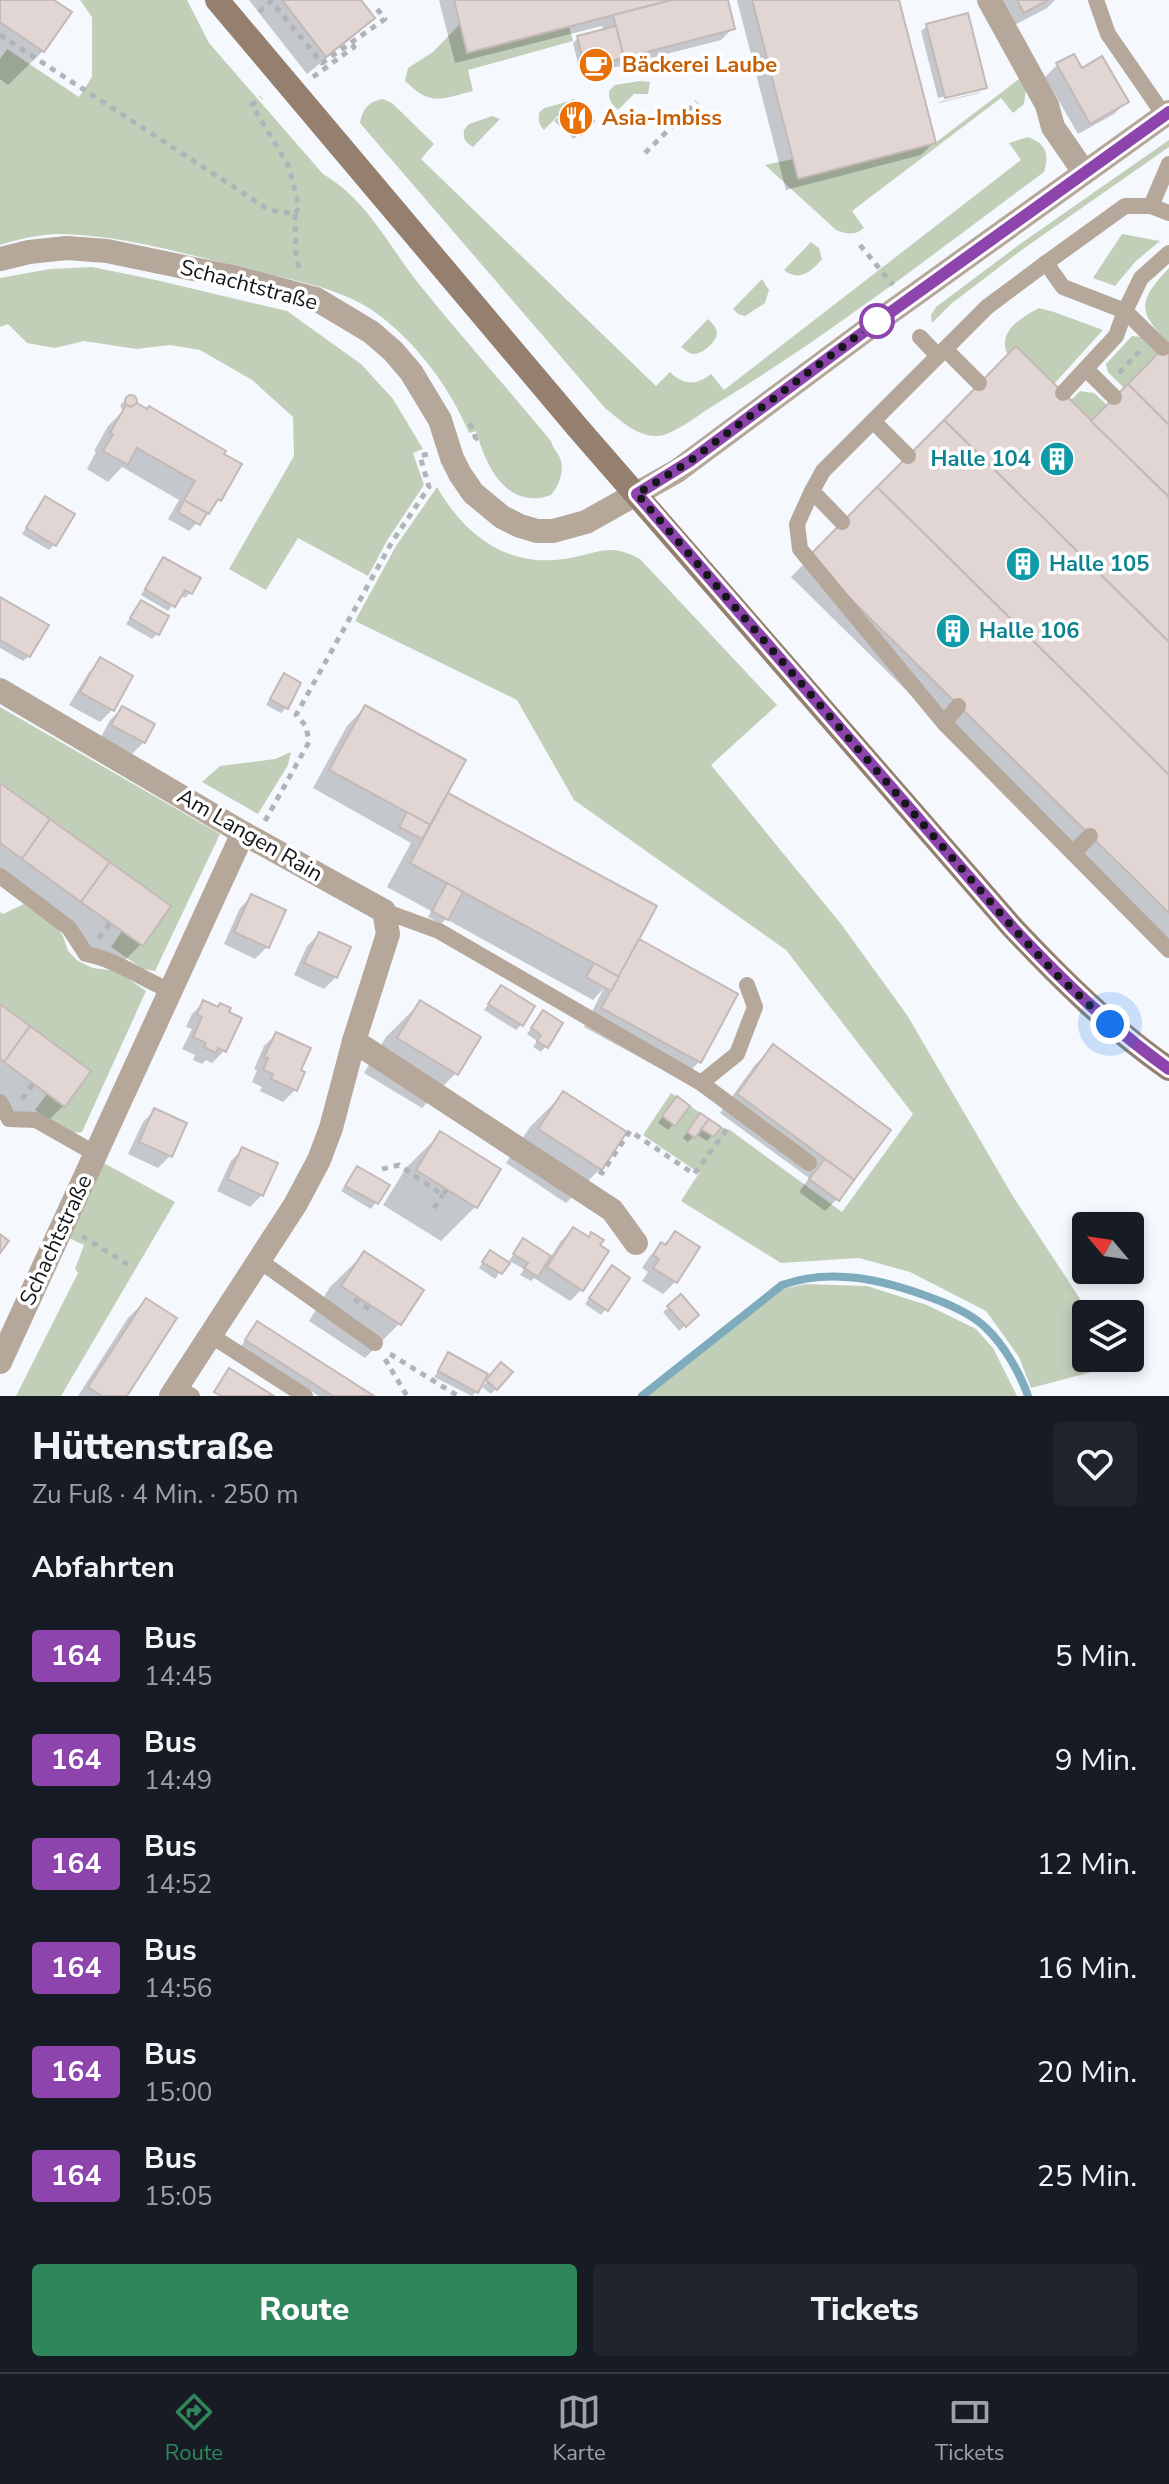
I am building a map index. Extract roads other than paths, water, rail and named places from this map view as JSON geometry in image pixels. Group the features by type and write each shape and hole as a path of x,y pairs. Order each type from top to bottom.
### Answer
{"main road":[{"path":"217,0 578,428 1013,928 1057,975 1110,1024 1169,1069"}],"street":[{"path":"989,0 1047,105 1053,127 1084,172"},
{"name":"Schachtstraße","path":"0,259 67,248 107,251 237,278 316,299 344,314 393,351 427,396 440,420 460,474 473,493 502,517 537,531 567,529 637,494 690,461 1166,114"},
{"name":"Am Langen Rain","path":"0,690 252,829 384,911"},
{"name":"Schachtstraße","path":"0,1362 8,1322 64,1225 171,991 252,829"},
{"path":"180,1393 210,1335 295,1205 319,1160 388,934 384,911"},
{"path":"354,1041 612,1210 636,1243"}],"lane":[{"path":"1096,0 1108,34 1166,114"},
{"path":"1151,206 1169,164"},
{"path":"1169,213 1151,206 1125,206 987,307 823,471 797,524 800,549 944,723 1169,950"},
{"path":"1063,393 1116,336 1141,278 1169,253"},
{"path":"1046,263 1063,287 1125,311 1163,348"},
{"path":"920,337 979,383"},
{"path":"1086,369 1114,397"},
{"path":"873,421 908,456"},
{"path":"812,491 842,522"},
{"path":"944,723 958,706"},
{"path":"1073,853 1090,836"},
{"path":"0,876 69,928 86,954 104,957 171,991"},
{"path":"384,911 439,931 701,1083 809,1163"},
{"path":"701,1083 737,1054 755,1007 747,985"},
{"name":"Schachtstraße","path":"0,1102 9,1119 36,1120 96,1154"},
{"path":"260,1261 375,1343"},
{"path":"210,1335 305,1396"}],"waterway":[{"path":"642,1396 782,1285 839,1276 895,1286 968,1314 999,1343 1016,1369 1028,1396"}],"place":[{"name":"Bäckerei Laube","path":"596,65"},
{"name":"Asia-Imbiss","path":"576,118"},
{"name":"Halle 104","path":"1057,459"},
{"name":"Halle 105","path":"1023,564"},
{"name":"Halle 106","path":"953,631"}]}
